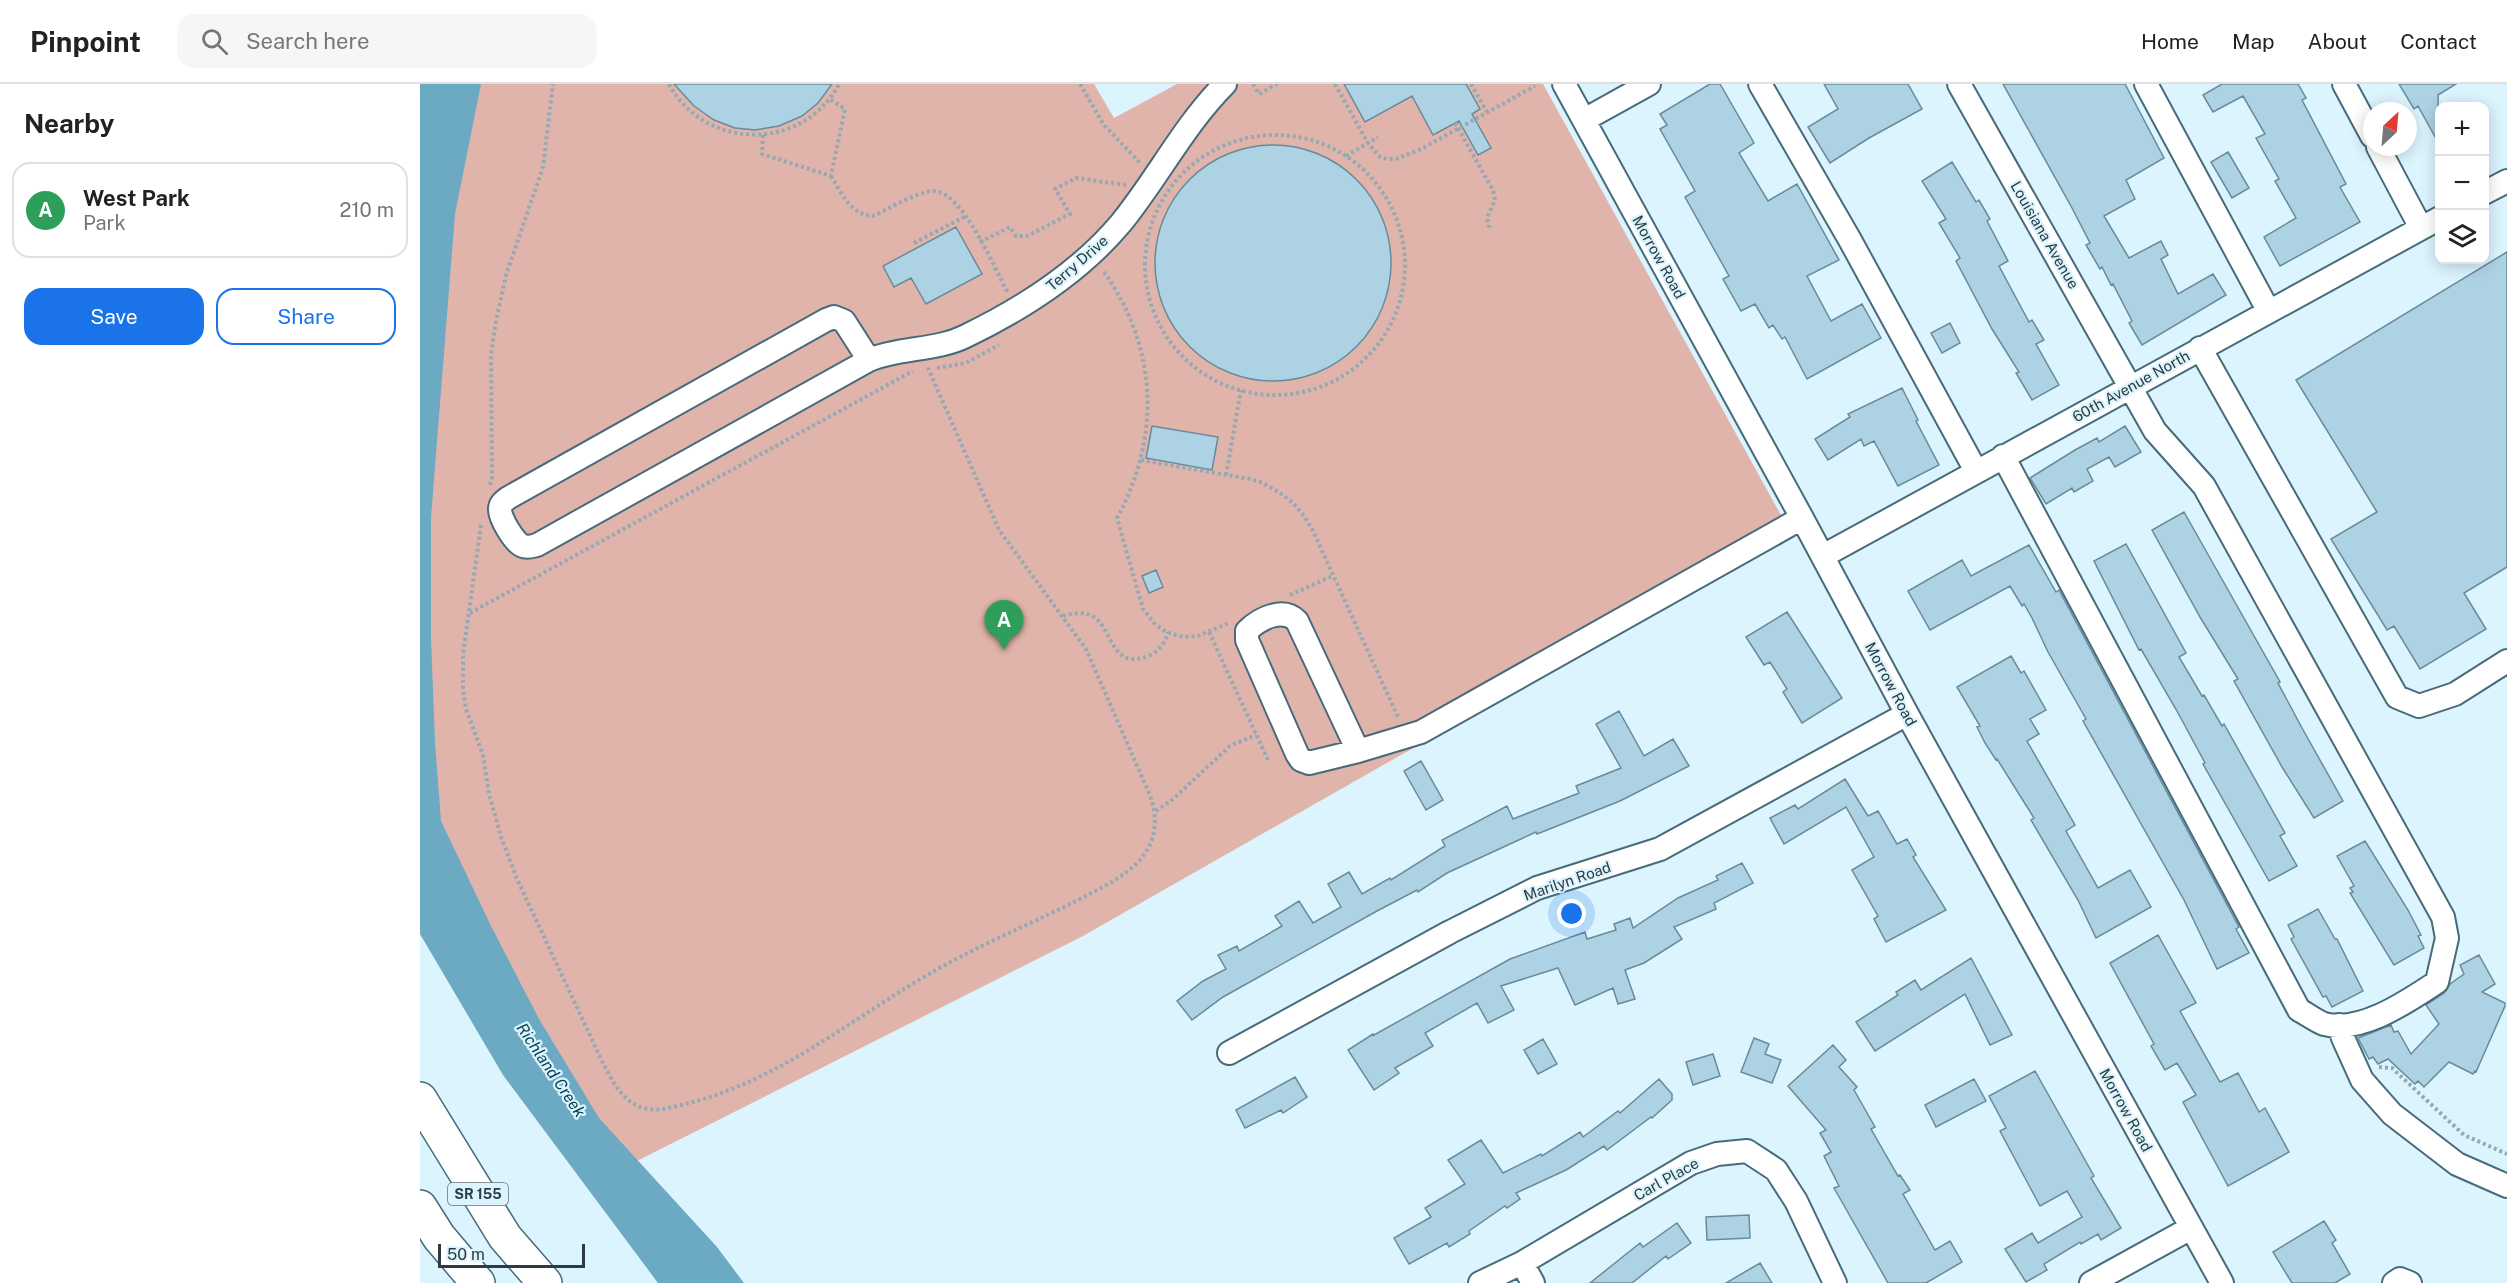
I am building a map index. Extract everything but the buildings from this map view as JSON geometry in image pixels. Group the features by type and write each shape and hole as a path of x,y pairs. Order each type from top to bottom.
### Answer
{"highway":[{"name":"SR 155","path":"420,1100 505,1237 545,1283"},
{"path":"420,1207 439,1237 478,1283"}],"street":[{"name":"Terry Drive","path":"869,360 844,321 834,317 826,320 508,498 500,507 500,513 519,545 525,547 537,545 869,360 886,353 942,344 964,337 1017,309 1046,291 1094,252 1122,222 1147,178 1225,84"},
{"name":"Morrow Road","path":"1564,84 1907,714 2222,1283"},
{"path":"1584,120 1648,84"},
{"path":"1760,84 1850,240 1976,471"},
{"name":"Louisiana Avenue","path":"1959,84 2156,431 2204,486 2443,917 2447,938 2436,981 2403,1005 2354,1025 2339,1024"},
{"path":"2146,84 2268,310"},
{"path":"2344,84 2363,119"},
{"path":"2384,156 2430,223"},
{"path":"2489,190 2507,181"},
{"name":"60th Avenue North","path":"1823,556 2430,223"},
{"path":"2200,348 2397,697 2419,706 2455,694 2507,661"},
{"path":"2003,456 2300,1010 2324,1024 2339,1024 2362,1080 2392,1114 2457,1164 2507,1186"},
{"path":"1358,751 1297,621 1291,615 1281,613 1254,624 1247,631 1247,640 1301,760 1309,763 1358,751 1420,732 1802,518"},
{"name":"Marilyn Road","path":"1229,1053 1450,932 1537,888 1660,849 1907,714"},
{"name":"Carl Place","path":"1480,1283 1522,1263 1691,1163 1717,1154 1747,1151 1776,1170 1796,1201 1835,1283"},
{"path":"2091,1283 2191,1228"},
{"path":"1522,1263 1533,1283"},
{"path":"2394,1283 2400,1279 2410,1283"}],"path":[{"path":"489,489 492,479 491,354 497,309 506,275 543,167 553,84"},
{"path":"669,84 687,108 714,127 734,133 763,135 797,125 810,117 830,99 839,84"},
{"path":"1080,84 1104,125 1147,178"},
{"path":"1253,84 1259,94 1277,84"},
{"path":"1335,84 1368,143 1380,157 1396,159 1421,149 1535,86"},
{"path":"1471,84 1487,112"},
{"path":"830,99 845,109 831,176"},
{"path":"1455,123 1493,190 1495,200 1486,218 1490,230"},
{"path":"763,135 762,154 831,176 855,210 866,216 873,216 930,191 948,195 966,216 1017,309"},
{"path":"1273,135 1301,137 1346,156 1377,184 1391,204 1405,249 1405,276 1396,314 1387,333 1372,352 1351,371 1332,382 1307,392 1289,395 1261,394 1241,390 1218,382 1192,365 1169,340 1148,296 1145,272 1147,241 1157,208 1172,184 1193,163 1220,147 1246,138 1273,135"},
{"path":"1346,156 1378,137"},
{"path":"980,243 1010,227 1016,236 1027,236 1070,214 1055,189 1076,178 1147,178"},
{"path":"914,243 966,216"},
{"path":"1104,272 1128,312 1146,373 1147,422 1141,460 1132,488 1116,518 1143,609 1154,622 1168,632 1188,637 1209,632 1235,620"},
{"path":"482,516 463,654 463,689 466,709 483,754 489,794 501,837 517,879 612,1082 625,1098 637,1107 657,1110 712,1097 789,1062 926,975 1100,889 1137,863 1151,841 1156,825 1156,811 1086,649 999,530 928,368"},
{"path":"1226,475 1241,390"},
{"path":"1141,460 1263,483 1293,503 1313,531 1396,715 1403,718"},
{"path":"1289,596 1332,576"},
{"path":"1063,616 1078,613 1092,615 1101,623 1113,648 1122,655 1133,658 1148,656 1158,650 1168,632"},
{"path":"1209,632 1268,760"},
{"path":"1156,811 1172,800 1230,746 1257,735"},
{"path":"2372,1067 2392,1068 2464,1135 2507,1154"}],"shaded area":[{"path":"467,84 1094,84 1114,118 1177,84 1543,84 1793,537 1392,760 1083,936 621,1169 476,958 420,759 420,456"}],"water":[{"name":"Richland Creek","path":"420,84 481,84 455,214 431,517 431,638 441,821 539,1019 599,1118 717,1247 744,1283 658,1283 503,1075 420,934"}],"place":[{"name":"West Park","path":"1004,650"}]}
